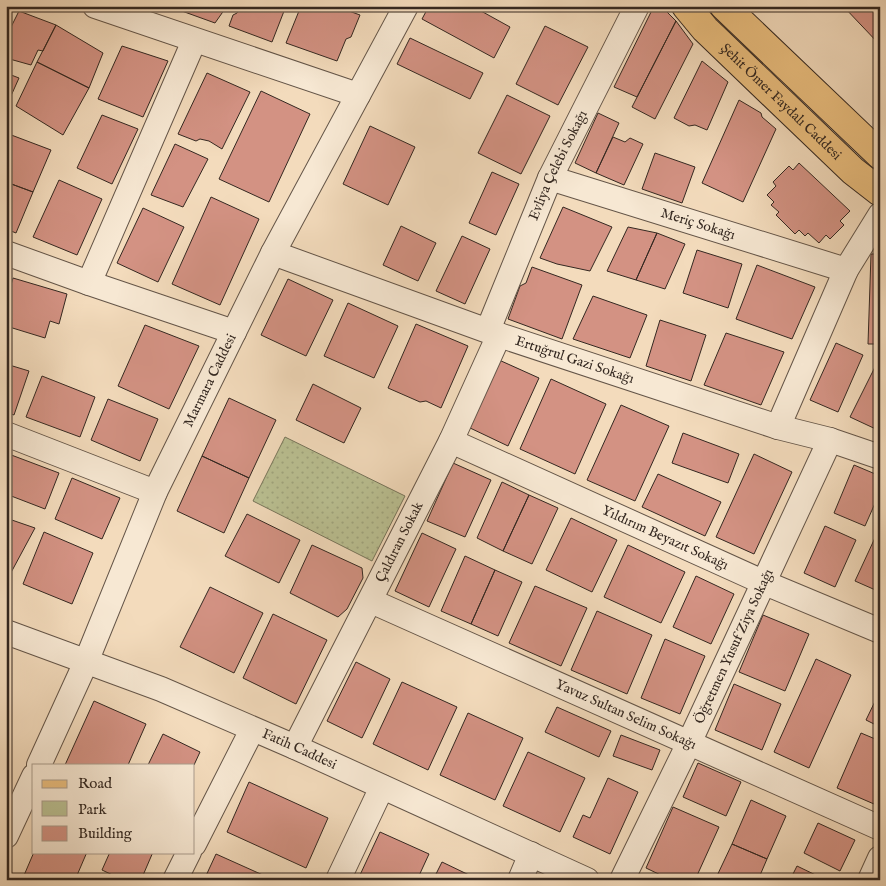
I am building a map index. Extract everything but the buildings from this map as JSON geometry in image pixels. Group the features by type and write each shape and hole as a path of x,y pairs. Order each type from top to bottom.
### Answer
{"main road":[{"name":"Şehit Ömer Faydalı Caddesi","path":"686,6 705,29 783,104 853,171 880,192"},
{"name":"Şehit Ömer Faydalı Caddesi","path":"724,6 880,155"}],"street":[{"path":"95,6 358,95"},
{"name":"Evliya Çelebi Sokağı","path":"494,332 550,178 637,6"},
{"name":"Marmara Caddesi","path":"39,764 86,662 155,492 273,253 404,7"},
{"path":"89,283 194,41"},
{"name":"Meriç Sokağı","path":"550,178 846,270"},
{"path":"778,427 846,270 880,215"},
{"path":"6,253 234,332"},
{"name":"Ertuğrul Gazi Sokağı","path":"273,253 494,332 778,427 830,440 880,457"},
{"name":"Çaldıran Sokak","path":"295,747 451,441 494,332"},
{"path":"6,434 155,492"},
{"name":"Öğretmen Yusuf Ziya Sokağı","path":"622,880 690,743 830,440"},
{"name":"Yıldırım Beyazıt Sokağı","path":"451,441 765,583 880,631"},
{"name":"Yavuz Sultan Selim Sokağı","path":"371,601 880,828"},
{"name":"Fatih Caddesi","path":"6,632 161,689 295,747 587,880"},
{"path":"195,842 252,730"},
{"path":"6,836 32,780"},
{"path":"338,880 382,787"},
{"path":"176,880 189,854"},
{"path":"520,880 531,854"},
{"path":"870,880 880,858"}],"green space":[{"path":"285,437 405,496 372,561 253,501"}]}
